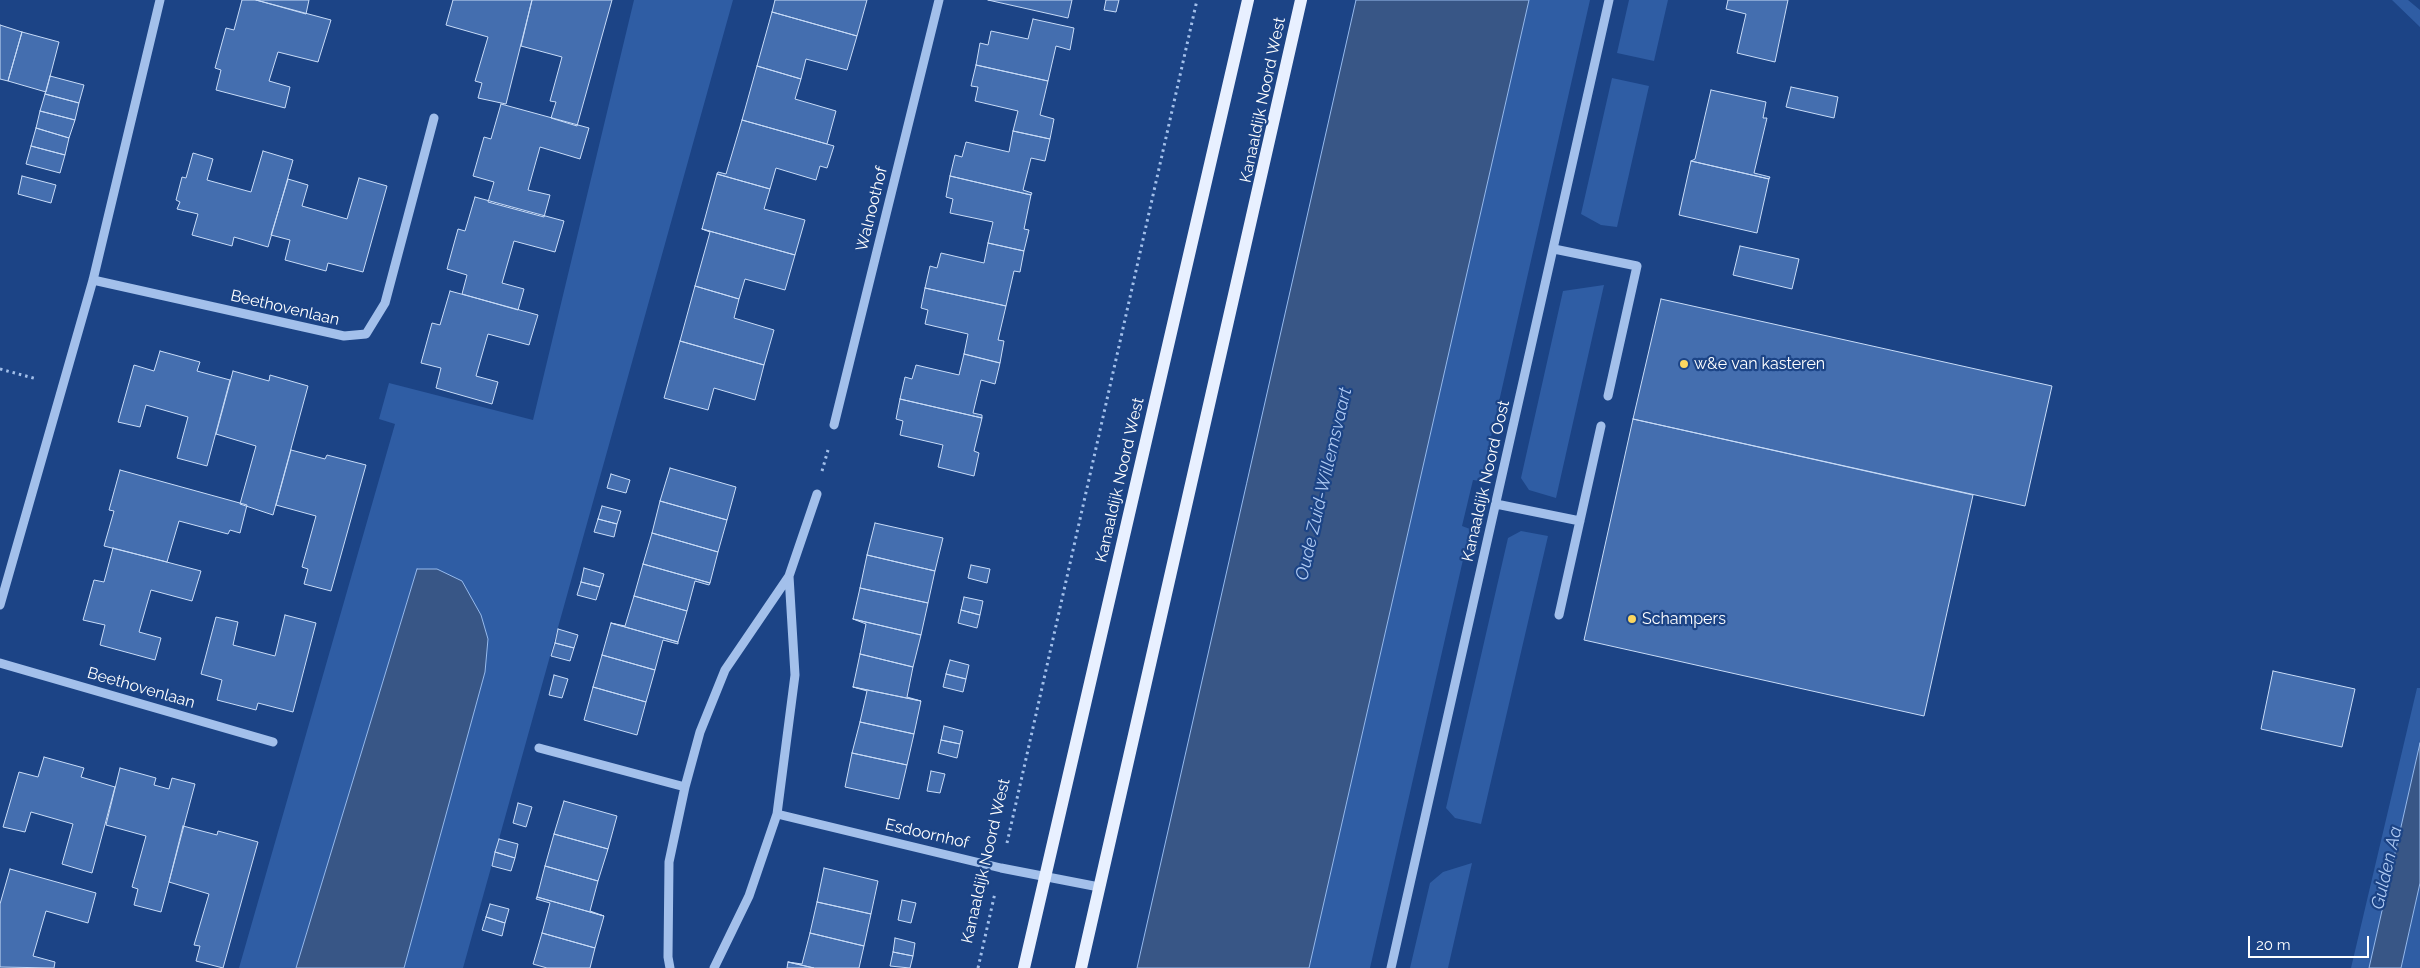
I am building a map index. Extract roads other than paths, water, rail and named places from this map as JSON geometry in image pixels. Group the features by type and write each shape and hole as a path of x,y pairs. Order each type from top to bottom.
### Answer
{"main road":[{"name":"Kanaaldijk Noord West","path":"1024,968 1248,0"},
{"name":"Kanaaldijk Noord West","path":"1082,968 1301,0"}],"street":[{"path":"0,605 93,280 160,0"},
{"name":"Walnoothof","path":"834,425 939,0"},
{"name":"Kanaaldijk Noord Oost","path":"1391,968 1609,0"},
{"name":"Beethovenlaan","path":"93,280 344,336 366,334 385,303 434,118"},
{"path":"1554,249 1637,266 1608,396"},
{"path":"1559,615 1601,426"},
{"path":"670,968 668,957 670,862 685,788 700,732 725,670 790,576 817,494"},
{"path":"1496,504 1580,521"},
{"path":"714,968 749,896 777,814 795,676 790,576"},
{"name":"Beethovenlaan","path":"0,663 274,742"},
{"path":"539,748 685,788"},
{"name":"Esdoornhof","path":"777,814 1001,868 1045,875 1099,887"}],"water":[{"name":"Oude Zuid-Willemsvaart","path":"1356,0 1529,0 1309,968 1137,968"},
{"path":"417,569 437,569 462,581 481,615 488,639 485,672 404,968 296,968"},
{"path":"2420,743 2420,883 2401,968 2369,968"}],"place":[{"name":"w&e van kasteren","path":"1684,364"},
{"name":"Schampers","path":"1632,619"}],"water label":[{"name":"Gulden Aa","path":"2387,868"}]}
